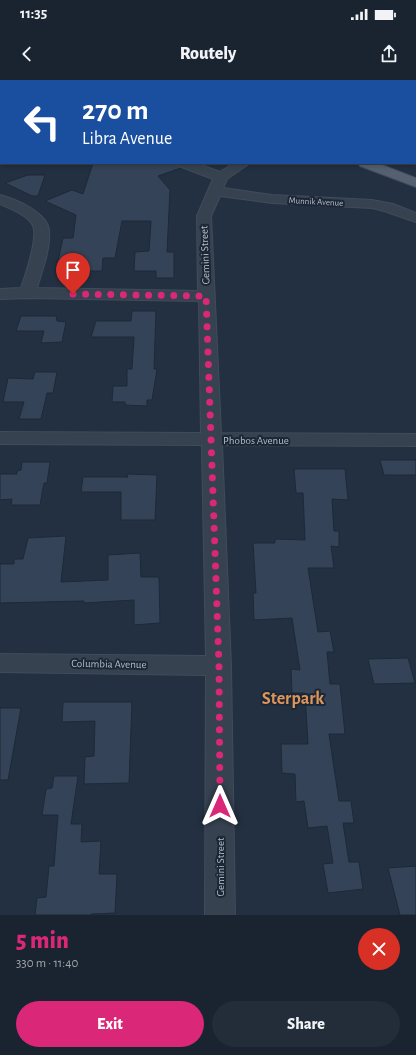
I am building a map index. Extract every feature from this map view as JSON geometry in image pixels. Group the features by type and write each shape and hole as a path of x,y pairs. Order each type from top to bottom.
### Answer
{"main road":[{"path":"368,164 416,183"},
{"path":"391,164 416,174"}],"street":[{"name":"Munnik Avenue","path":"186,164 218,184 272,199 376,205 388,207 416,218"},
{"path":"218,184 242,164"},
{"name":"Gemini Street","path":"218,184 204,216 219,666 220,915"},
{"path":"0,199 28,213 41,226 41,245 28,293"},
{"path":"0,294 28,293 206,296"},
{"name":"Phobos Avenue","path":"0,438 416,440"},
{"name":"Columbia Avenue","path":"0,663 219,666"}],"building":[{"path":"93,164 177,164 181,168 158,176 170,190 167,252 174,252 174,278 156,278 156,271 134,271 135,252 149,251 151,221 122,221 115,258 103,258 102,271 82,271 81,274 55,274 63,238 73,238 76,215 45,201 72,190 83,194"},
{"path":"28,175 45,175 38,196 32,196 5,183"},
{"path":"132,311 156,311 154,369 157,369 152,400 147,400 147,406 125,405 125,402 112,402 113,386 127,386 127,369 132,369 134,337 91,337 96,321 131,321"},
{"path":"21,316 56,316 57,321 66,322 62,342 41,343 44,331 16,331"},
{"path":"35,372 57,372 53,393 47,393 41,419 19,419 24,402 3,402 8,378 33,379"},
{"path":"380,460 416,460 416,475 384,475"},
{"path":"22,462 50,462 47,483 44,483 40,505 11,505 12,499 0,500 0,474 17,474 17,471 21,470"},
{"path":"294,469 345,469 348,500 332,499 334,531 339,531 339,547 331,546 334,568 308,568 318,632 330,631 334,652 327,652 330,684 340,684 345,734 329,734 339,801 351,801 354,823 343,823 349,862 359,862 363,889 328,893 323,864 333,863 327,826 308,828 304,801 296,802 295,774 282,773 281,744 308,744 305,693 292,693 291,669 300,670 292,618 254,620 253,593 256,593 253,543 275,543 275,539 305,540 303,493 296,493"},
{"path":"127,474 157,475 155,520 121,520 121,492 81,492 83,477 128,477"},
{"path":"66,536 61,582 108,580 108,555 140,553 141,577 159,577 160,623 134,625 134,600 84,603 84,601 0,603 0,564 14,564 14,559 23,559 28,538"},
{"path":"408,658 415,683 374,684 368,659"},
{"path":"63,702 132,702 129,783 84,784 85,757 94,756 95,721 62,722"},
{"path":"0,708 21,708 8,780 0,780"},
{"path":"54,776 78,776 71,824 82,824 81,842 101,841 99,874 117,874 115,913 91,915 35,915 37,898 46,897 49,866 54,866 58,815 42,815 46,789 52,788"},
{"path":"416,866 416,915 400,915 388,868"}],"district":[{"name":"Sterpark","path":"293,699"}],"route":[{"path":"73,294 206,296 219,666 220,806"}]}
